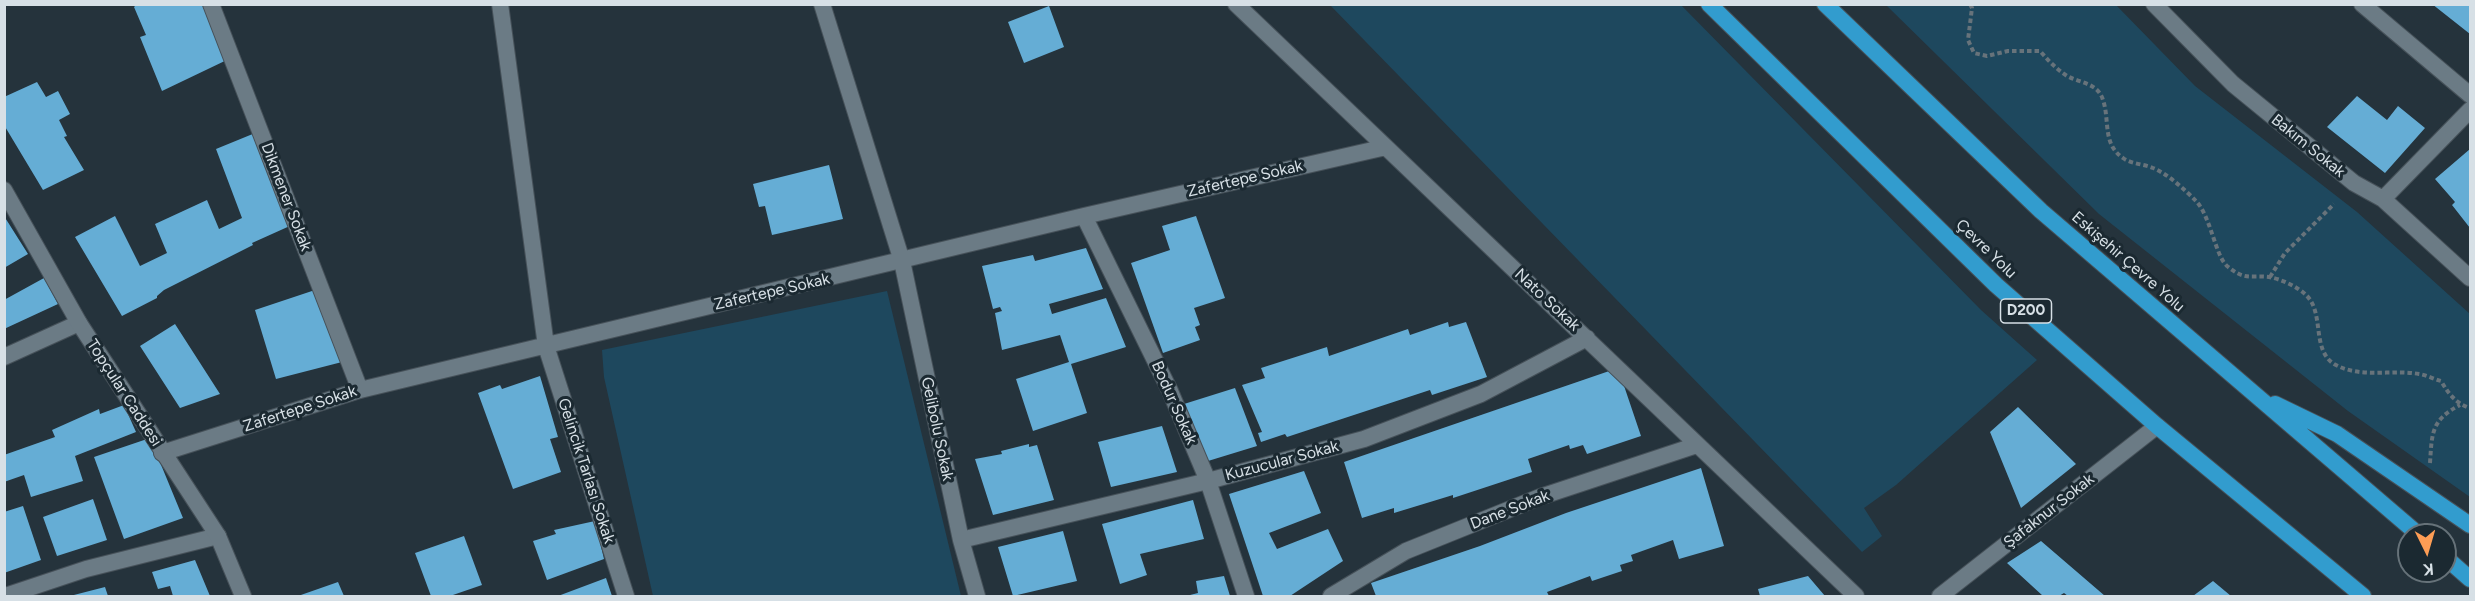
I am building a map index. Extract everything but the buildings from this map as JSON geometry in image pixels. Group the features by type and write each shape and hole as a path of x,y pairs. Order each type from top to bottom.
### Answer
{"highway":[{"name":"Çevre Yolu","path":"1709,4 1996,285 2157,426 2362,597"},
{"name":"Eskişehir Çevre Yolu","path":"1825,4 2041,211 2405,523"},
{"path":"2253,393 2337,434 2470,525"},
{"path":"2457,568 2470,579"}],"street":[{"name":"Dikmener Sokak","path":"212,4 360,390"},
{"name":"Gelincik Tarlası Sokak","path":"500,4 546,346 626,597"},
{"name":"Gelibolu Sokak","path":"822,4 902,261 961,540 977,597"},
{"name":"Nato Sokak","path":"1236,4 1856,597"},
{"name":"Bakım Sokak","path":"2154,4 2233,84 2354,183 2383,199 2470,278"},
{"path":"2362,4 2470,95"},
{"path":"2383,199 2470,110"},
{"name":"Zafertepe Sokak","path":"162,453 360,390 1084,216 1386,147"},
{"name":"Topçular Caddesi","path":"4,190 79,323 218,536 243,597"},
{"name":"Bodur Sokak","path":"1084,216 1170,391 1208,481 1246,597"},
{"path":"4,357 79,323"},
{"name":"Kuzucular Sokak","path":"961,540 1208,481 1364,439 1481,394 1587,338"},
{"name":"Şafaknur Sokak","path":"1940,597 2157,426"},
{"name":"Dane Sokak","path":"1331,597 1406,551 1540,497 1697,445"},
{"path":"5,597 86,569 218,536"}],"path":[{"path":"1970,4 1972,8 1968,40 1974,52 1987,57 2008,51 2040,51 2068,76 2083,81 2095,89 2103,100 2105,123 2111,147 2123,158 2154,168 2198,202 2224,263 2236,273 2254,279 2270,277 2288,283 2307,295 2318,316 2325,355 2333,363 2350,371 2419,374 2441,381 2460,405 2470,408"},
{"path":"2270,277 2285,253 2354,183"},
{"path":"2438,470 2430,464 2433,429 2444,413 2460,405"}],"shaded area":[{"path":"1330,5 1681,5 1981,310 2037,360 1896,485 1864,508 1882,536 1862,552"},
{"path":"1886,5 2116,5 2195,86 2357,212 2470,314 2470,497 2348,411 2099,214"},
{"path":"887,291 961,596 653,596 604,377 602,350"}]}
